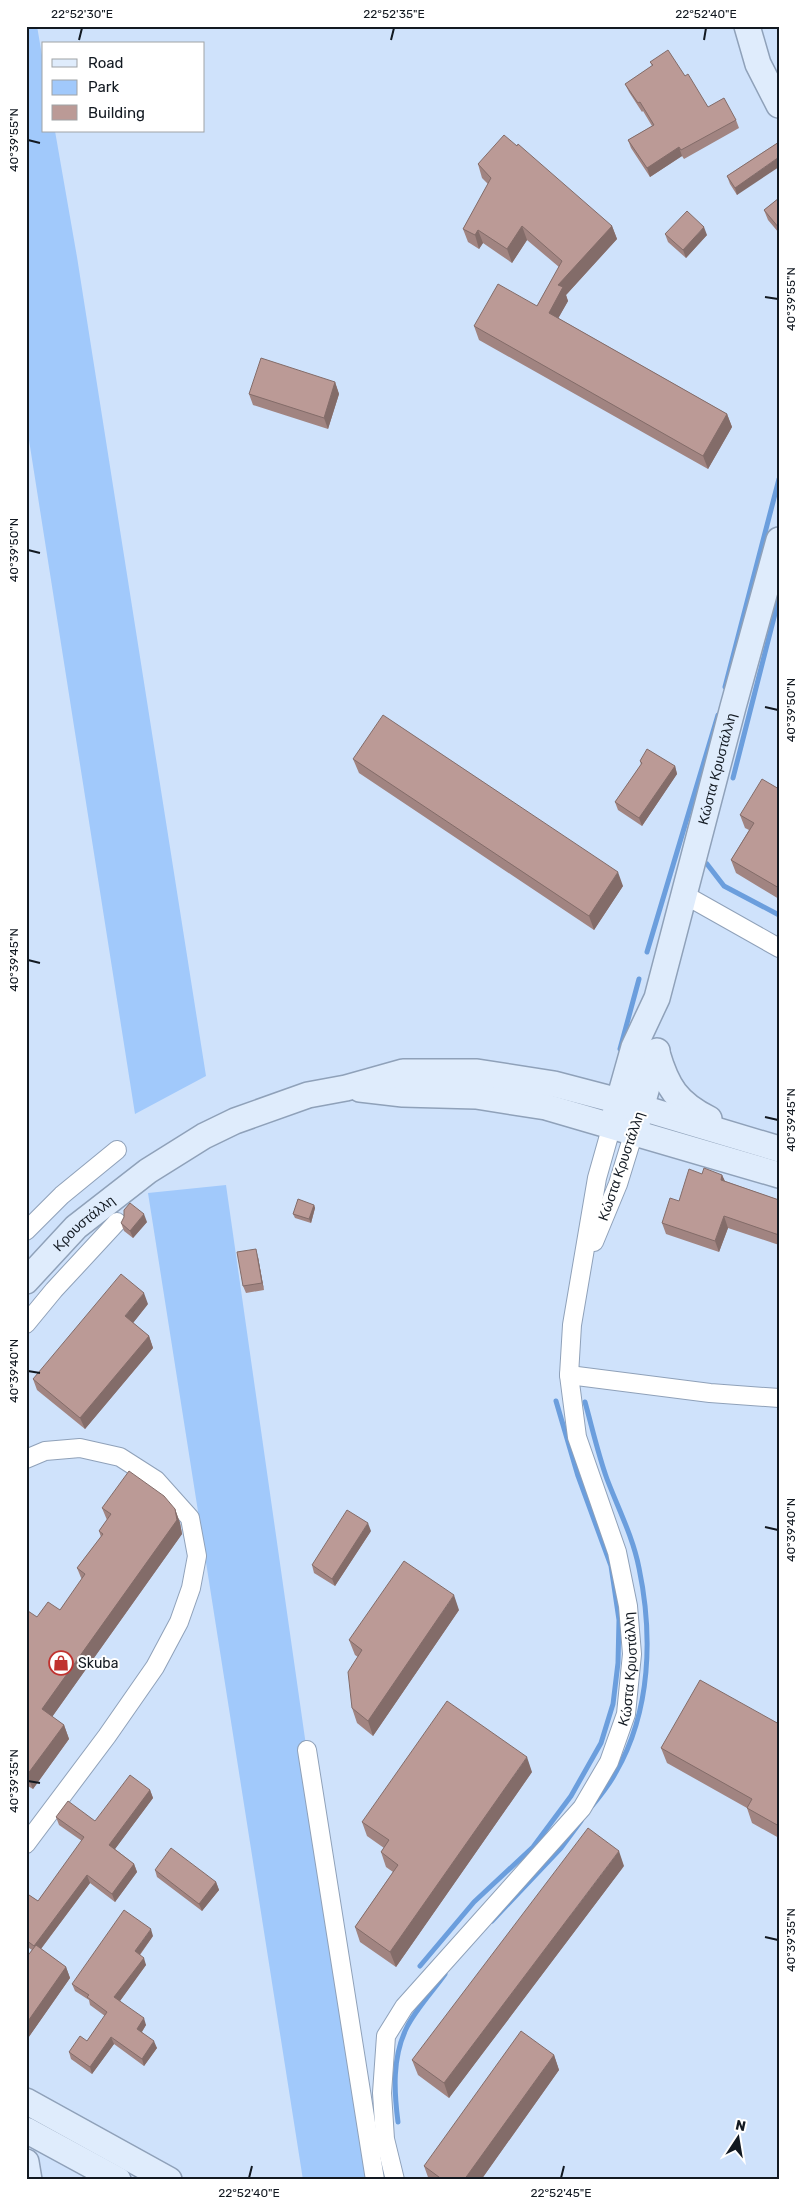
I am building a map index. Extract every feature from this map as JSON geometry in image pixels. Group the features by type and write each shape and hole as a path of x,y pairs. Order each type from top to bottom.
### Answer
{"street":[{"path":"748,26 758,64 779,105"},
{"name":"Κώστα Κρυστάλλη","path":"395,2180 385,2139 383,2112 382,2093 386,2036 404,2007 582,1808 609,1762 626,1714 632,1654 628,1606 617,1552 577,1437 569,1375 572,1325 582,1273 618,1184 623,1129 630,1104 634,1048 657,998 779,540"},
{"path":"685,894 779,948"},
{"name":"Κώστα Κρυστάλλη","path":"630,1104 657,1053 657,998"},
{"path":"657,1053 664,1076 671,1090 683,1104 698,1114 768,1146"},
{"path":"346,1088 403,1072 477,1072 554,1084 630,1104 768,1146"},
{"path":"346,1088 403,1094 476,1096 546,1107 779,1175"},
{"name":"Κρουστάλλη","path":"26,1281 76,1227 148,1171 188,1145 235,1121 308,1095 346,1088"},
{"path":"26,1231 62,1196 117,1150"},
{"path":"26,1324 54,1290 117,1222"},
{"path":"569,1375 710,1393 779,1398"},
{"path":"26,1458 45,1451 80,1448 120,1457 156,1480 190,1518 196,1556 191,1588 179,1622 155,1667 107,1736 26,1844"},
{"path":"307,1750 375,2180"},
{"path":"26,2101 169,2180"},
{"path":"365,2115 383,2112"},
{"path":"26,2130 118,2180"},
{"path":"26,2162 30,2180"}],"green space":[{"path":"26,26 37,26 42,55 42,132 55,132 77,257 206,1076 135,1114 26,421"},
{"path":"226,1185 368,2180 303,2180 148,1193"}],"building":[{"path":"668,50 685,76 688,74 708,107 724,98 736,120 681,150 679,147 647,168 628,140 654,125 640,102 638,103 625,84 653,65 650,62"},
{"path":"504,135 517,146 518,144 612,226 558,285 563,287 549,313 727,414 703,456 474,326 498,284 537,306 562,261 522,226 507,249 478,230 475,235 463,229 491,178 478,164"},
{"path":"779,142 779,157 735,188 727,176"},
{"path":"779,198 779,228 764,210"},
{"path":"687,211 704,227 683,250 665,234"},
{"path":"261,358 335,382 324,418 249,394"},
{"path":"383,715 618,872 589,916 353,759"},
{"path":"647,749 675,766 639,818 615,802 642,763 640,761"},
{"path":"762,779 779,789 779,888 731,860 754,823 740,815"},
{"path":"704,1168 722,1175 721,1180 779,1200 779,1235 724,1216 715,1241 662,1223 670,1198 679,1201 689,1169 702,1174"},
{"path":"298,1199 314,1205 309,1219 293,1214"},
{"path":"130,1203 144,1214 130,1231 121,1223 124,1217 124,1210"},
{"path":"256,1249 262,1283 243,1286 237,1252"},
{"path":"121,1274 144,1293 125,1316 149,1336 80,1418 33,1379"},
{"path":"129,1471 164,1496 175,1509 177,1520 42,1709 64,1725 27,1775 26,1613 28,1611 37,1617 48,1602 60,1610 85,1574 77,1568 103,1534 99,1531 111,1514 102,1508"},
{"path":"347,1510 368,1523 332,1579 312,1565"},
{"path":"404,1561 454,1595 368,1721 352,1708 348,1672 362,1650 349,1640"},
{"path":"700,1680 779,1724 779,1826 747,1808 752,1799 661,1748"},
{"path":"447,1701 527,1757 390,1952 355,1927 398,1865 381,1852 389,1840 362,1822"},
{"path":"130,1775 150,1790 109,1845 134,1864 112,1894 87,1875 34,1946 26,1940 26,1893 38,1901 84,1837 56,1817 68,1801 95,1821"},
{"path":"588,1828 619,1851 444,2083 412,2060"},
{"path":"171,1848 216,1882 199,1904 155,1870"},
{"path":"124,1910 151,1929 135,1951 144,1958 114,1997 144,2018 137,2029 154,2041 142,2059 111,2037 90,2067 69,2052 80,2036 87,2041 107,2012 87,1997 89,1995 72,1984"},
{"path":"36,1945 66,1967 26,2024 26,1958"},
{"path":"521,2031 554,2055 464,2180 443,2180 424,2166"}],"waterway":[{"path":"725,687 779,479"},
{"path":"733,778 779,598"},
{"path":"647,952 718,715"},
{"path":"707,864 724,886 779,915"},
{"path":"620,1049 639,979"},
{"path":"420,1966 474,1902 533,1847 571,1796 601,1743 613,1704 618,1663 619,1620 611,1566 578,1476 556,1401"},
{"path":"585,1402 604,1470 636,1556 643,1594 647,1646 642,1698 628,1748 614,1776 592,1806"},
{"path":"492,1921 561,1848 581,1821"},
{"path":"398,2122 395,2074 402,2038 415,2014 445,1974"}],"place":[{"name":"Skuba","path":"61,1663"}]}
